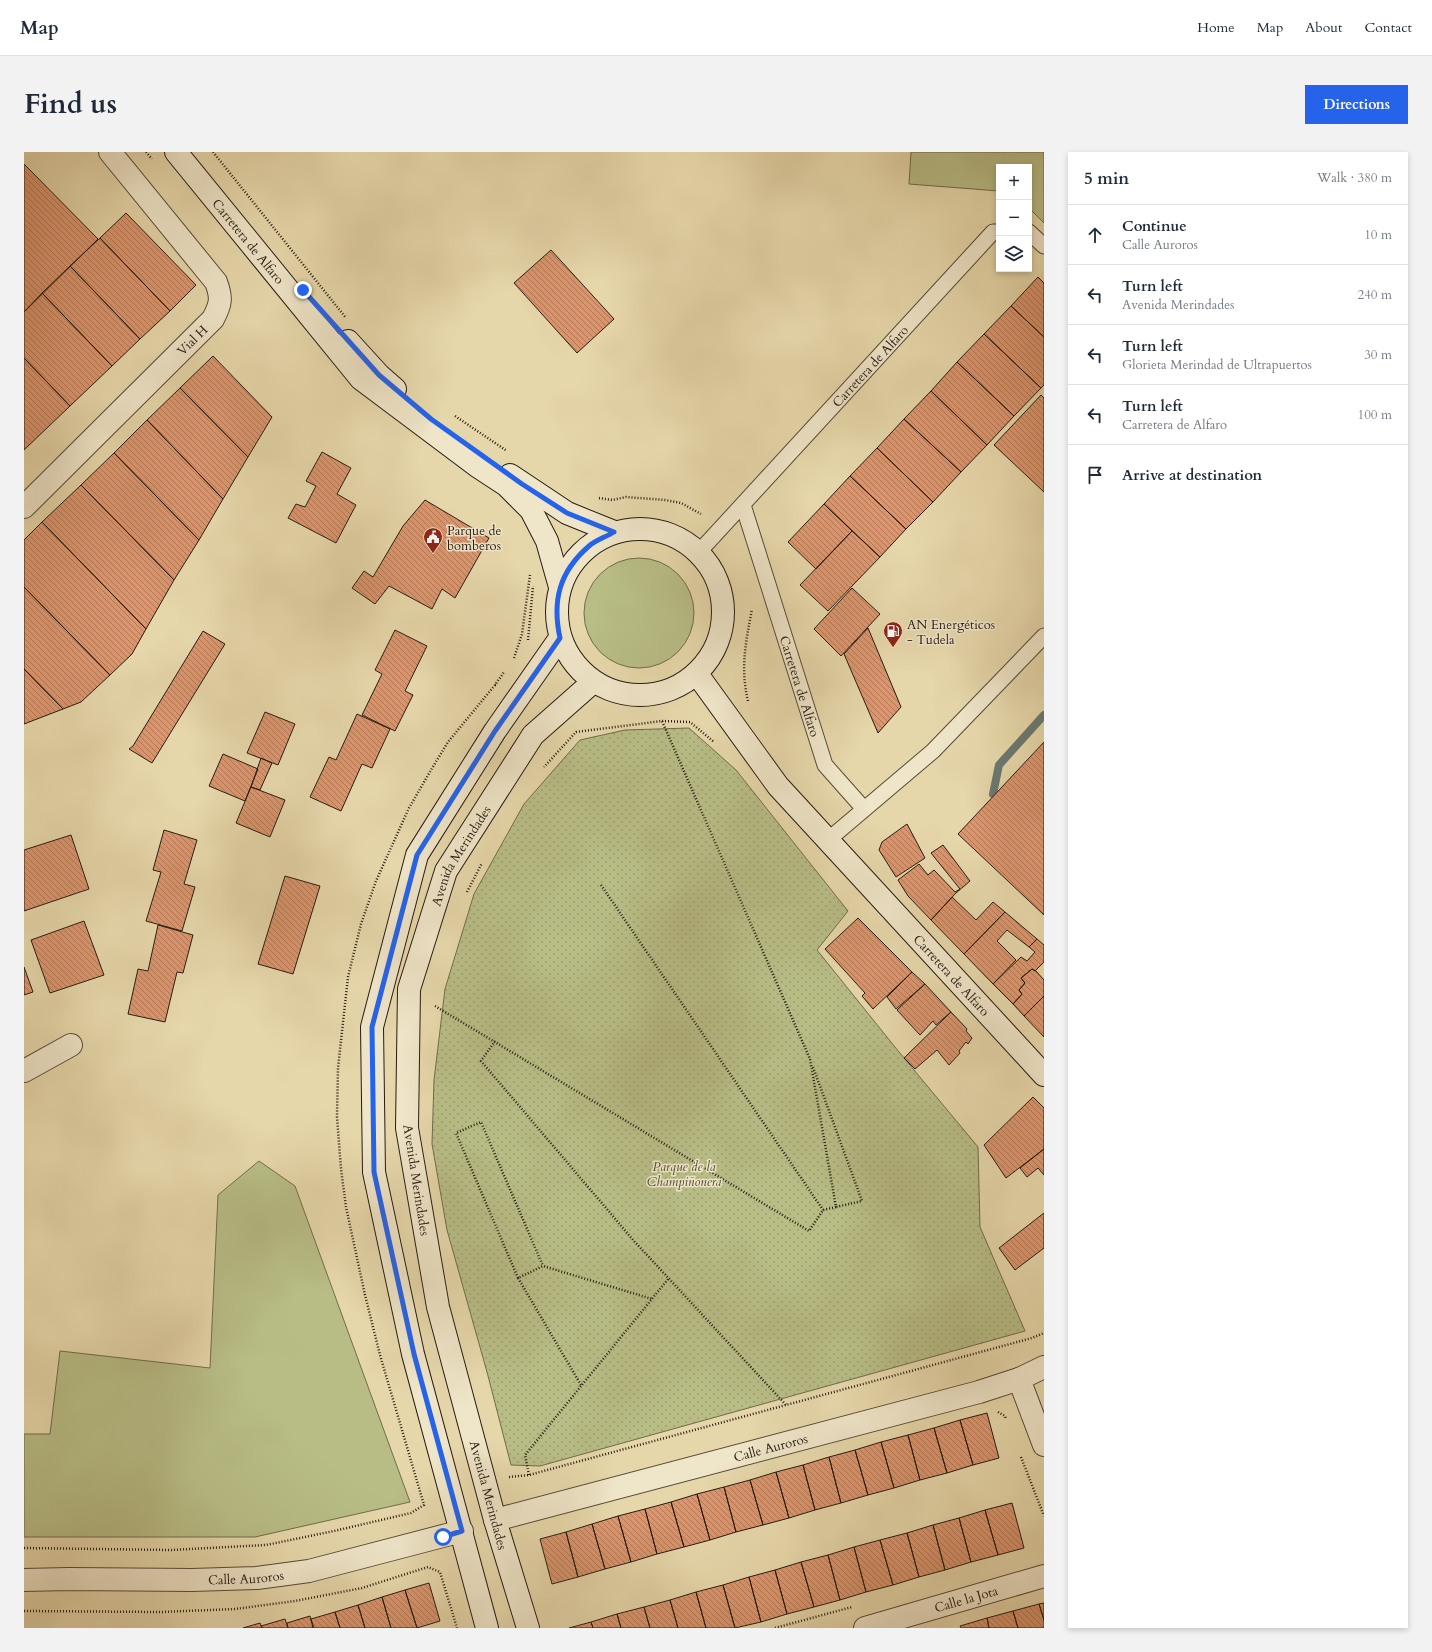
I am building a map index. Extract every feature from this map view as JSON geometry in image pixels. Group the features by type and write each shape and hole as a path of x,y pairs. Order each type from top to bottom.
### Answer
{"main road":[{"name":"Vial H","path":"24,507 213,319 219,307 221,295 216,282 110,152"},
{"name":"Carretera de Alfaro","path":"176,152 361,379 477,466 506,485 531,510 547,541 560,587"},
{"name":"Carretera de Alfaro","path":"192,152 303,290 379,375 431,419 522,484 567,513 614,532"},
{"path":"640,528 666,532 689,544 710,565 722,592 724,622 715,650 697,674 676,688 652,695 621,694 593,682 573,663 560,638 556,604 560,587 572,564 590,545 614,532 640,528"},
{"path":"488,1628 414,1354 374,1172 372,1027 417,855 495,731 560,638"},
{"name":"Carretera de Alfaro","path":"697,674 778,786 1044,1075"},
{"name":"Avenida Merindades","path":"528,1628 495,1520 438,1307 407,1128 409,989 446,871 533,735 593,682"},
{"path":"24,1071 71,1045"},
{"name":"Calle Auroros","path":"495,1520 972,1394 1019,1379 1044,1367"},
{"path":"1019,1379 1044,1445"},
{"name":"Calle Auroros","path":"24,1580 192,1580 257,1578 309,1571 462,1531"},
{"name":"Calle la Jota","path":"865,1628 1044,1576"}],"lane":[{"name":"Carretera de Alfaro","path":"698,553 993,232 996,232"},
{"path":"1032,235 1044,246"},
{"name":"Carretera de Alfaro","path":"743,505 825,765 864,809"},
{"path":"828,840 933,751 1044,636"}],"path":[{"path":"213,152 347,319"},
{"path":"450,413 512,454"},
{"path":"594,497 612,500 626,497 665,500 681,503 701,514"},
{"path":"510,663 514,658 522,634 526,614 530,568"},
{"path":"752,707 748,700 743,659 753,607"},
{"path":"499,688 495,685 506,669"},
{"path":"435,1006 809,1231 823,1210 862,1201 810,1059 662,721 576,732 539,772"},
{"path":"465,899 486,857"},
{"path":"601,885 823,1210"},
{"path":"434,1014 435,1000"},
{"path":"495,1041 481,1061 634,1241 786,1404"},
{"path":"810,1059 836,1207"},
{"path":"543,1266 481,1122 456,1133 518,1278 582,1385"},
{"path":"518,1278 543,1266 652,1299"},
{"path":"529,1474 524,1455 669,1278"},
{"path":"506,1477 529,1474 1032,1338 1044,1333"},
{"path":"995,1410 1005,1416 1008,1423"},
{"path":"1019,1452 1044,1516"},
{"path":"24,1548 171,1550 266,1545 411,1513"},
{"path":"428,1567 440,1572 457,1628"}],"green space":[{"path":"911,152 1044,152 1044,223 1032,211 1032,164 996,164 996,191 909,184"},
{"path":"639,558 660,562 670,567 678,574 685,582 690,592 694,613 690,634 685,644 678,652 670,659 660,664 639,668 618,664 608,659 600,652 593,644 588,634 584,613 588,592 593,582 600,574 608,567 618,562"},
{"name":"Parque de la Champiñonera","path":"689,728 736,770 848,911 817,950 978,1147 980,1227 1025,1331 540,1466 511,1465 487,1372 447,1230 432,1144 434,1080 445,989 474,894 524,804 580,740 625,730"},
{"path":"259,1161 295,1186 410,1502 255,1537 24,1537 24,1434 50,1434 60,1351 210,1368 218,1195"}],"building":[{"path":"24,164 98,239 24,312"},
{"path":"126,213 196,285 170,311 100,238"},
{"path":"100,238 170,311 140,339 70,266"},
{"path":"551,250 614,319 577,353 514,283"},
{"path":"70,266 140,339 112,366 42,293"},
{"path":"1038,277 1044,283 1044,337 1011,306"},
{"path":"42,293 112,366 70,406 24,358 24,312"},
{"path":"1011,306 1044,337 1044,385 1041,388 984,334"},
{"path":"984,334 1041,388 1014,416 957,362"},
{"path":"213,356 272,417 248,457 180,388"},
{"path":"24,358 70,406 24,450"},
{"path":"957,362 1014,416 987,445 931,391"},
{"path":"180,388 248,457 223,499 147,420"},
{"path":"931,391 987,445 961,472 904,419"},
{"path":"1041,395 1044,398 1044,492 994,445"},
{"path":"904,419 961,472 933,502 877,448"},
{"path":"147,420 223,499 199,540 114,453"},
{"path":"877,448 933,502 906,529 850,476"},
{"path":"322,452 351,468 337,494 356,505 336,543 288,518 296,504 305,507 316,486 306,481"},
{"path":"114,453 199,540 174,580 81,485"},
{"path":"850,476 906,529 880,557 824,504"},
{"path":"81,485 174,580 146,629 42,522"},
{"name":"Parque de bomberos","path":"425,500 489,538 455,598 442,589 432,609 389,586 375,604 352,588 364,571 373,577 403,526"},
{"path":"824,504 852,531 816,569 788,542"},
{"path":"42,522 146,629 132,654 110,675 24,587 24,540"},
{"path":"852,531 880,557 828,611 800,585"},
{"path":"24,587 110,675 81,702 63,709 24,669"},
{"path":"852,588 880,614 841,656 814,629"},
{"path":"868,628 901,707 878,733 844,654"},
{"path":"395,630 427,646 405,691 413,695 395,731 362,715 382,674 375,670"},
{"path":"203,631 225,644 152,763 129,749 133,746"},
{"path":"24,669 63,709 24,724"},
{"path":"265,712 295,724 278,765 247,753"},
{"path":"357,714 390,729 372,768 362,764 341,811 310,797 329,757 336,760"},
{"path":"1044,742 1044,915 958,834"},
{"path":"223,754 258,769 245,801 209,786"},
{"path":"261,758 272,763 260,790 251,787"},
{"path":"251,787 285,800 270,837 236,823"},
{"path":"907,824 925,858 896,877 879,850 882,842"},
{"path":"164,830 197,840 184,884 195,887 182,931 146,921 161,872 153,870"},
{"path":"71,835 89,889 24,911 24,850"},
{"path":"943,845 970,881 956,893 931,920 908,896 898,880 919,864 928,875 934,870 955,892 960,889 931,853"},
{"path":"285,876 320,886 293,974 258,964"},
{"path":"952,897 976,920 993,902 1005,912 964,954 931,920"},
{"path":"1005,912 1037,939 1029,947 1007,930 997,941 1016,960 993,984 964,954"},
{"path":"858,918 912,972 873,1009 862,996 865,993 825,949"},
{"path":"84,921 104,975 50,993 31,940"},
{"path":"158,925 193,935 183,973 177,972 165,1022 128,1014 138,969 148,971"},
{"path":"1037,939 1044,945 1044,962 1035,971 1032,969 1021,978 1025,983 1019,990 1022,994 1013,1004 993,984 1021,957 1027,961 1035,952 1029,947"},
{"path":"24,967 33,992 24,995"},
{"path":"1032,969 1036,971 1044,980 1044,996 1024,1016 1013,1004 1022,994 1019,990 1025,983 1021,978"},
{"path":"912,972 925,984 896,1009 887,997"},
{"path":"925,984 951,1012 936,1025 933,1021 920,1035 897,1010"},
{"path":"1044,996 1044,1037 1024,1016"},
{"path":"951,1012 967,1029 966,1031 972,1038 968,1044 966,1042 959,1051 960,1053 949,1065 937,1050 915,1069 904,1058"},
{"path":"1033,1097 1044,1108 1044,1149 1006,1178 984,1145"},
{"path":"1044,1149 1044,1175 1038,1168 1027,1177 1020,1168"},
{"path":"1044,1213 1044,1248 1015,1270 999,1248"},
{"path":"987,1413 999,1458 973,1465 960,1420"},
{"path":"960,1420 973,1465 947,1473 934,1428"},
{"path":"934,1428 947,1473 920,1480 908,1435"},
{"path":"908,1435 920,1480 894,1488 881,1442"},
{"path":"881,1442 894,1488 868,1495 855,1450"},
{"path":"855,1450 868,1495 841,1503 829,1457"},
{"path":"829,1457 841,1503 815,1510 803,1465"},
{"path":"803,1465 815,1510 789,1518 776,1472"},
{"path":"776,1472 789,1518 763,1525 750,1480"},
{"path":"750,1480 763,1525 736,1532 724,1487"},
{"path":"724,1487 736,1532 710,1540 697,1494"},
{"path":"697,1494 710,1540 684,1547 671,1502"},
{"path":"671,1502 684,1547 657,1554 645,1509"},
{"path":"1012,1503 1024,1548 998,1555 985,1510"},
{"path":"645,1509 657,1554 631,1562 618,1516"},
{"path":"985,1510 998,1555 971,1562 959,1518"},
{"path":"618,1516 631,1562 605,1569 592,1524"},
{"path":"959,1518 971,1562 945,1570 933,1525"},
{"path":"592,1524 605,1569 578,1577 566,1532"},
{"path":"933,1525 945,1570 919,1577 907,1533"},
{"path":"566,1532 578,1577 552,1584 540,1539"},
{"path":"907,1533 919,1577 893,1585 880,1540"},
{"path":"880,1540 893,1585 866,1592 854,1547"},
{"path":"854,1547 866,1592 840,1600 828,1555"},
{"path":"828,1555 840,1600 814,1607 801,1562"},
{"path":"801,1562 814,1607 787,1614 775,1570"},
{"path":"775,1570 787,1614 761,1622 749,1577"},
{"path":"749,1577 761,1622 735,1628 723,1585"},
{"path":"429,1583 440,1621 417,1628 405,1590"},
{"path":"723,1585 735,1628 706,1628 696,1592"},
{"path":"405,1590 417,1628 391,1628 382,1597"},
{"path":"696,1592 706,1628 678,1628 670,1600"},
{"path":"382,1597 391,1628 365,1628 358,1605"},
{"path":"670,1600 678,1628 650,1628 644,1607"},
{"path":"1044,1603 1044,1620 1039,1604"},
{"path":"1039,1604 1044,1620 1044,1628 1018,1628 1013,1611"},
{"path":"358,1605 365,1628 340,1628 335,1612"},
{"path":"644,1607 650,1628 621,1628 617,1614"},
{"path":"1013,1611 1018,1628 989,1628 987,1618"},
{"path":"335,1612 340,1628 314,1628 311,1619"},
{"path":"617,1614 621,1628 593,1628 591,1622"},
{"path":"310,1616 313,1628 288,1628 287,1623"},
{"path":"987,1618 989,1628 961,1628 960,1626"},
{"path":"285,1619 288,1628 262,1628 261,1626"},
{"path":"591,1622 593,1628 569,1628"},
{"path":"260,1623 262,1628 243,1628"}],"waterway":[{"path":"993,794 999,765 1044,715"}],"place":[{"name":"Parque de bomberos","path":"433,554"},
{"name":"AN Energéticos - Tudela","path":"893,648"}],"route":[{"path":"303,290 379,375 431,419 522,484 567,513 614,532 590,545 572,564 560,587 556,604 560,638 495,731 417,855 372,1027 374,1172 414,1354 462,1531 443,1537"}]}
